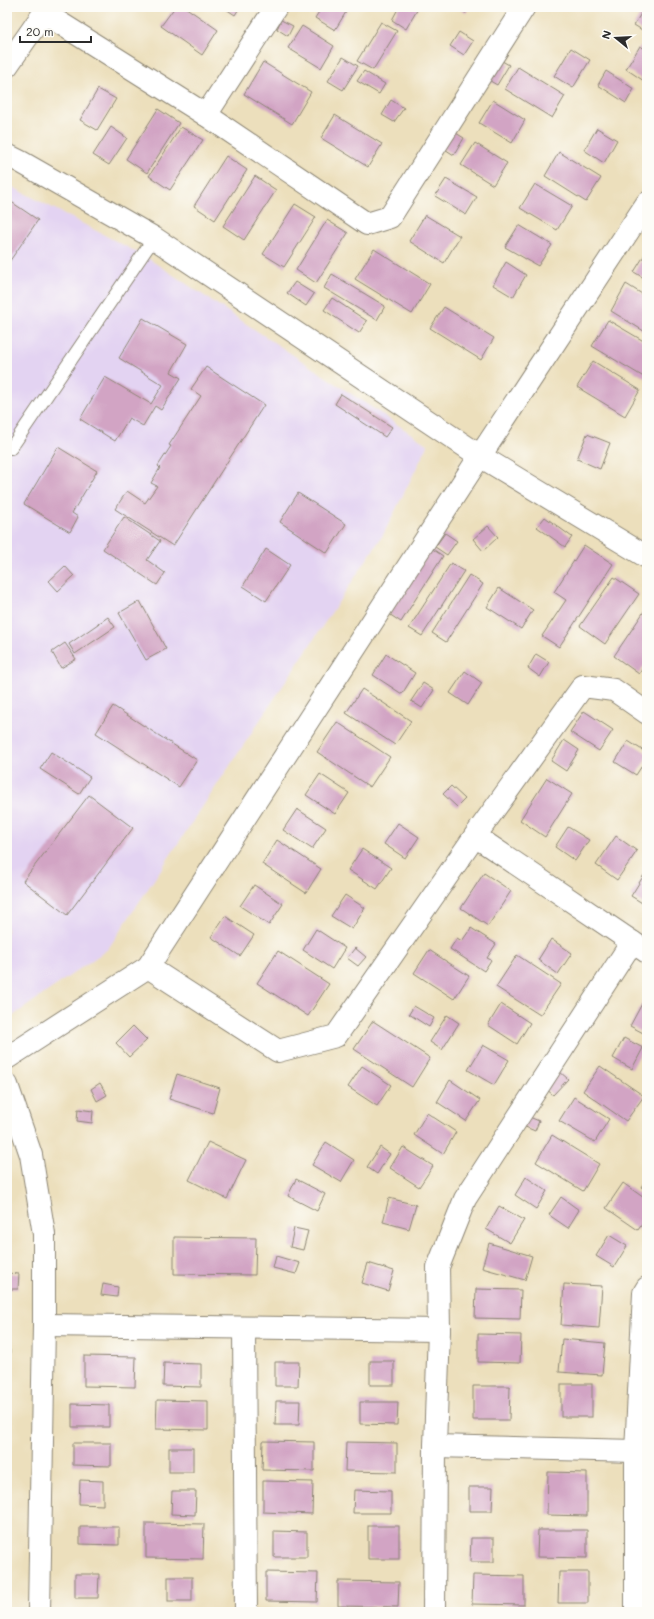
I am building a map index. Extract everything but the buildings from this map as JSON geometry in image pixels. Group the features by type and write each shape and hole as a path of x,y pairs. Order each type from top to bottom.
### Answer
{"street":[{"path":"206,115 276,7"},
{"path":"7,66 46,10 206,115 367,224 390,217 524,7"},
{"path":"7,155 22,162 154,238 480,456 647,557"},
{"path":"7,1058 148,967 480,456 647,203"},
{"path":"148,967 278,1051 336,1036 475,836 584,686 614,690 647,713"},
{"path":"434,1612 435,1446 439,1330 438,1267 465,1199 639,947 475,836"},
{"path":"7,1085 31,1155 44,1234 44,1325 39,1612"},
{"path":"636,1612 636,1451 644,1293 647,1288"},
{"path":"44,1325 439,1330"},
{"path":"244,1328 246,1612"},
{"path":"435,1446 636,1451"}],"lane":[{"path":"8,449 154,238"}],"shaded area":[{"path":"7,184 146,257 428,445 383,535 108,949 7,1020"}]}
